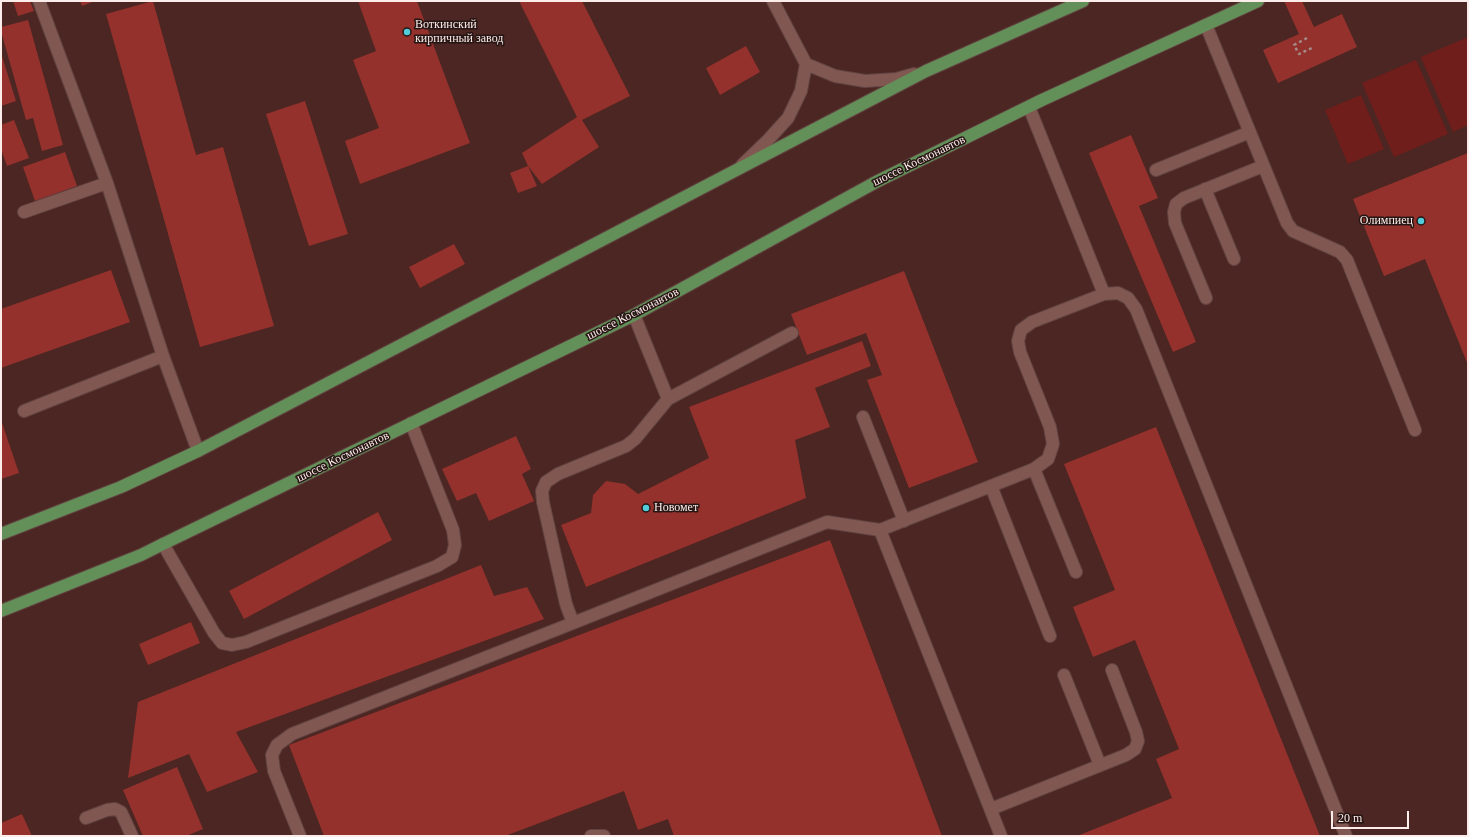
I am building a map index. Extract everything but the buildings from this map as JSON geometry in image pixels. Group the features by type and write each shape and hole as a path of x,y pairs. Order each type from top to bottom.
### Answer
{"main road":[{"path":"1,534 120,487 198,451 926,71 1083,1"},
{"name":"шоссе Космонавтов","path":"1,611 141,555 411,424 634,314 876,182 1029,107 1258,1"}],"lane":[{"path":"39,1 107,183 163,356 198,451"},
{"path":"736,171 788,118 801,92 806,64 773,1"},
{"path":"1206,25 1287,224 1293,231 1340,252 1347,260 1415,430"},
{"path":"806,64 835,76 866,81 896,79 926,71"},
{"path":"1029,107 1104,294"},
{"path":"1156,170 1250,132"},
{"path":"1206,298 1175,223 1174,212 1176,204 1184,198 1263,166"},
{"path":"24,212 107,183"},
{"path":"1205,189 1234,259"},
{"path":"300,836 274,771 272,756 277,745 292,734 827,522 880,530 1034,469 1048,459 1053,444 1050,427 1020,352 1018,341 1021,330 1032,322 1104,294 1118,293 1128,298 1136,309 1346,836"},
{"path":"634,314 668,399"},
{"path":"573,623 566,604 543,502 542,491 546,482 558,474 626,446 635,439 668,399 792,333"},
{"path":"24,411 163,356"},
{"path":"863,417 904,521"},
{"path":"163,544 214,634 222,643 232,645 246,642 437,566 452,557 456,545 453,530 411,424"},
{"path":"1034,469 1076,572"},
{"path":"990,486 1050,636"},
{"path":"880,530 1002,836"},
{"path":"991,809 1100,766 1126,755 1135,749 1138,741 1136,732 1112,670"},
{"path":"1064,675 1100,766"},
{"path":"86,818 107,810 115,809 121,812 132,836"},
{"path":"591,836 604,836"}],"path":[{"path":"1307,38 1294,45 1299,54 1314,47"}],"shaded area":[{"path":"1468,37 1468,125 1453,132 1421,57"},
{"path":"1416,60 1448,134 1394,157 1362,83"},
{"path":"1361,95 1384,149 1348,164 1325,110"}],"place":[{"name":"Воткинский кирпичный завод","path":"407,32"},
{"name":"Олимпиец","path":"1421,221"},
{"name":"Новомет","path":"646,508"}]}
